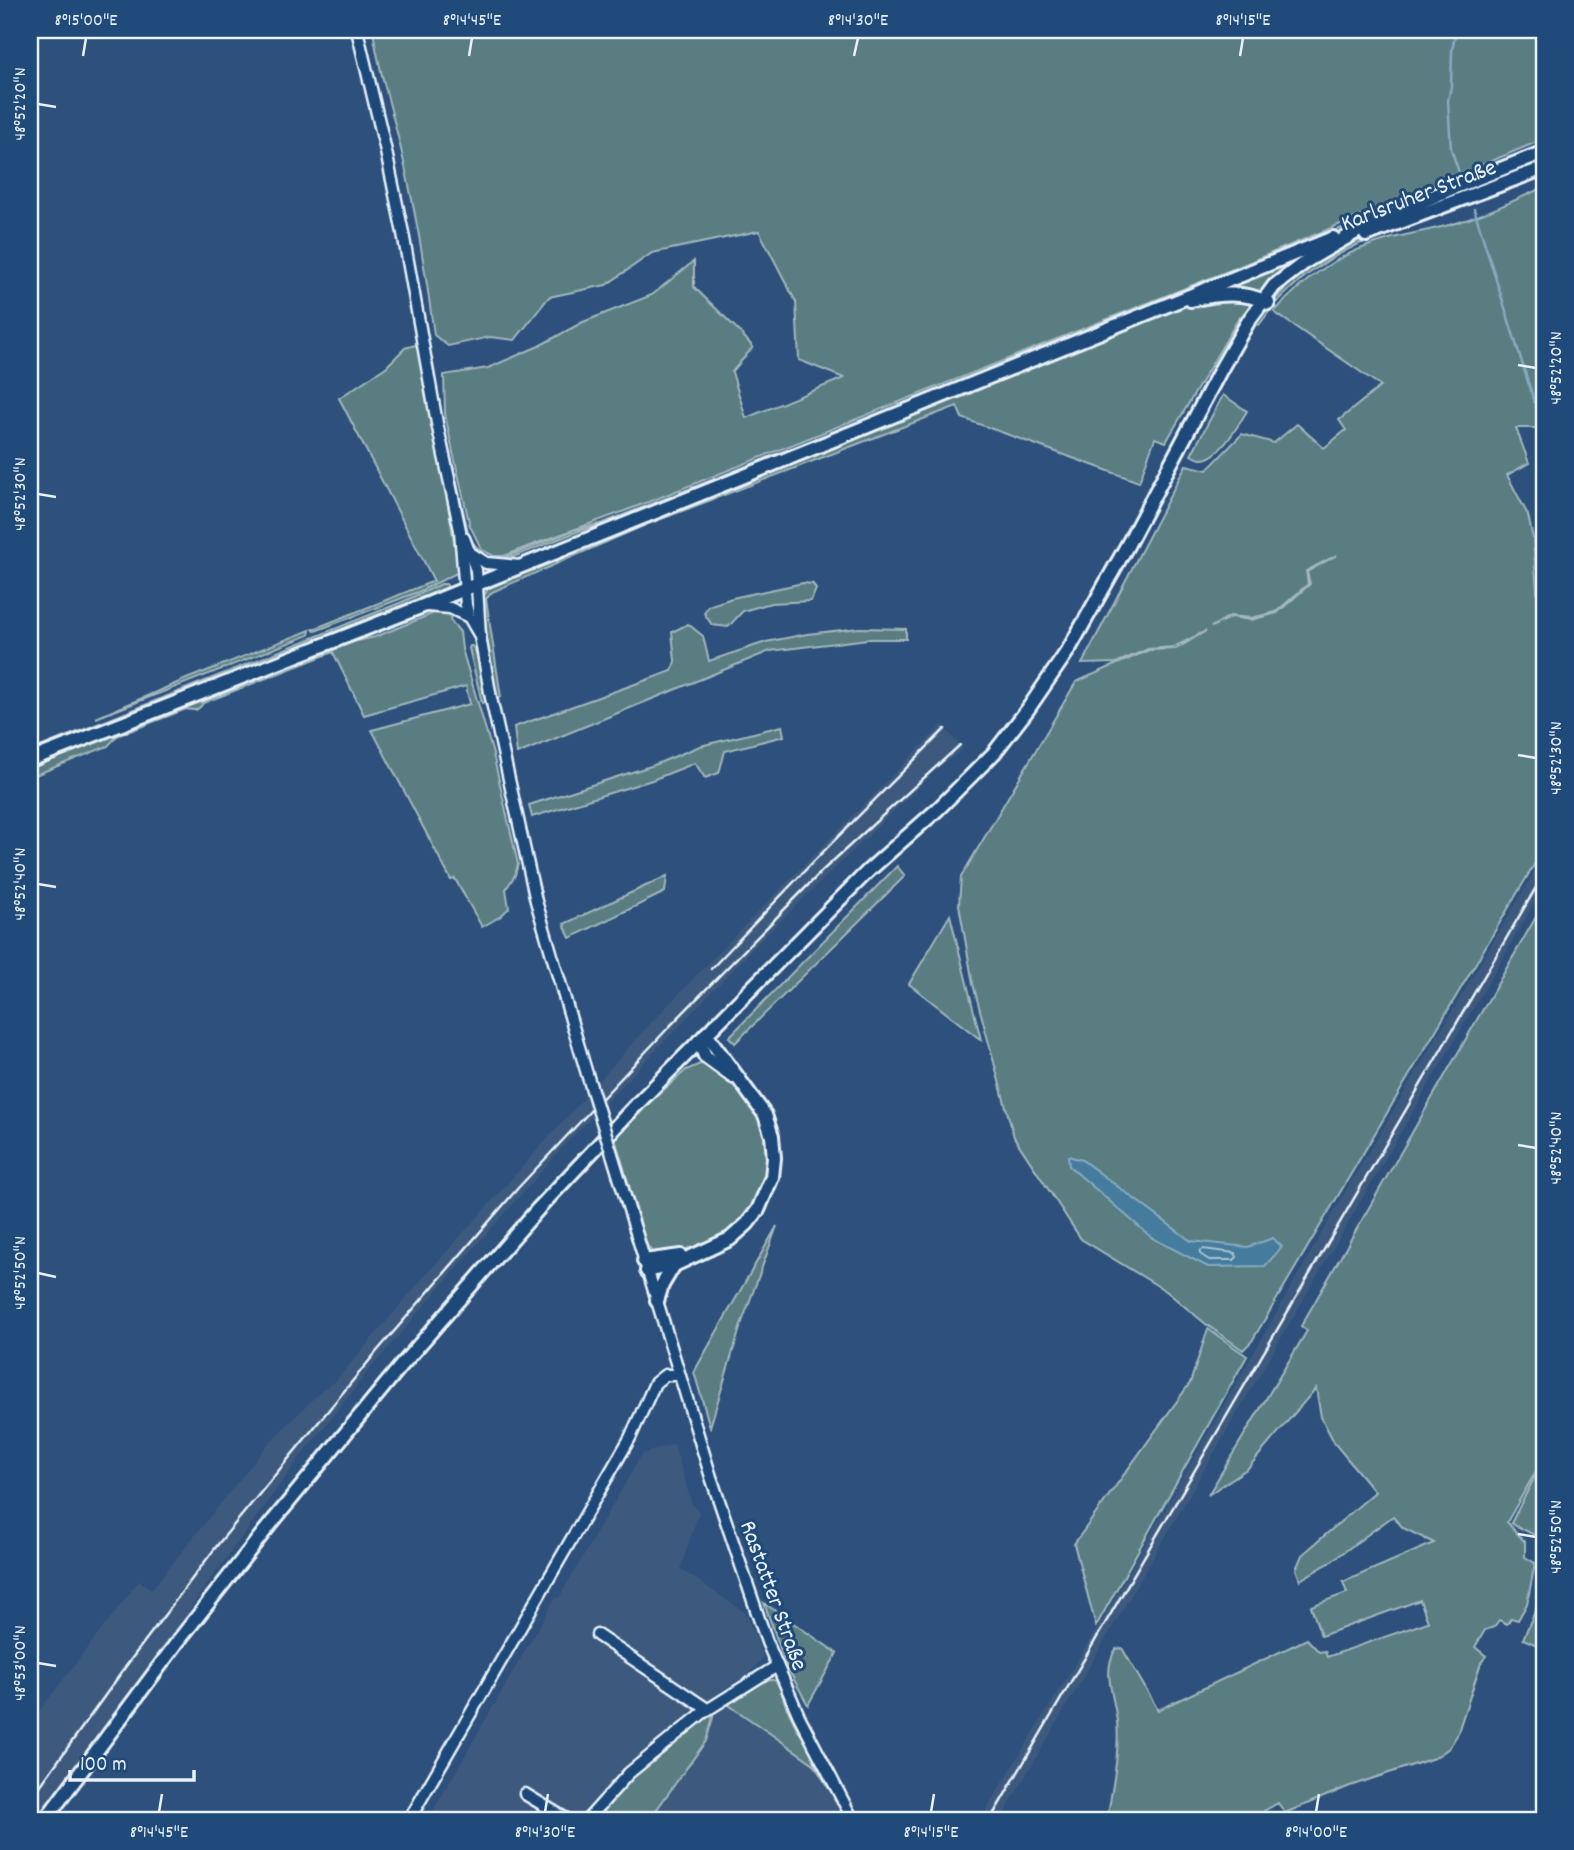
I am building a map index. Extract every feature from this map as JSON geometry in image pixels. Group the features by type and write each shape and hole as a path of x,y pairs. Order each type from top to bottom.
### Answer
{"main road":[{"path":"30,760 471,587 1200,290 1363,228 1450,189 1544,152"},
{"name":"Karlsruher Straße","path":"1265,302 1310,264 1365,235 1544,168"},
{"path":"45,1820 187,1629 264,1532 391,1377 538,1209 675,1065 868,871 938,809 994,753 1069,649 1249,320 1293,270 1363,228"},
{"path":"1167,305 1224,295 1248,296 1265,302"},
{"path":"703,1037 705,1056 741,1081"},
{"path":"646,1266 674,1265 730,1239 747,1224 766,1194 772,1177 772,1136 765,1115 741,1081 703,1037"},
{"path":"675,1065 712,1063"},
{"path":"646,1266 691,1255"},
{"path":"657,1301 662,1285 674,1265"}],"street":[{"path":"357,30 403,233 437,423 480,636"},
{"path":"460,530 472,554 486,564 520,566"},
{"path":"472,554 469,617 480,636"},
{"path":"423,606 450,608 469,617"},
{"name":"Rastatter Straße","path":"480,636 536,901 679,1375 742,1571 776,1666 853,1820"},
{"path":"410,1820 629,1438 652,1390 679,1375"},
{"path":"597,1635 707,1709"},
{"path":"587,1820 629,1773 707,1709 776,1666"},
{"path":"525,1794 568,1820"}],"shaded area":[{"path":"942,725 963,749 940,766 764,937 564,1146 467,1256 370,1369 295,1464 41,1820 30,1820 30,1723 139,1581 152,1589 269,1443 323,1389 334,1383 425,1276 650,1024"},
{"path":"1544,856 1544,887 1000,1820 980,1820 1102,1620 1340,1201"},
{"path":"674,1444 692,1505 699,1512 680,1569 746,1613 763,1657 748,1675 720,1691 729,1705 814,1764 845,1820 428,1820 642,1454"}],"green space":[{"path":"373,30 1544,30 1544,139 1233,269 661,497 504,556 494,556 482,550 470,526 445,414 444,375 488,368 539,346 583,322 652,295 694,261 694,287 753,347 732,372 746,418 844,378 799,360 796,302 759,231 652,253 606,285 549,297 515,340 490,337 448,346 434,335 411,192"},
{"path":"1544,187 1544,428 1516,428 1529,463 1507,475 1528,515 1533,538 1538,603 1544,605 1544,848 1252,1341 1243,1350 1166,1291 1081,1239 1014,1137 973,984 959,905 961,877 1076,682 1149,650 1176,649 1206,631 1174,647 1148,649 1116,663 1082,664 1186,465 1207,470 1242,434 1274,443 1297,424 1324,448 1346,430 1339,420 1381,386 1274,312 1311,277 1353,252 1386,240 1461,221","holes":["1337,555 1307,572 1310,584 1277,613 1251,620 1231,617 1211,627 1230,616 1251,618 1276,612 1308,584 1306,571"]},
{"path":"1361,221 1328,237 1306,242 1253,263 1285,249"},
{"path":"1366,238 1368,240 1307,275 1282,298 1259,325 1256,324 1278,296 1304,272 1334,253"},
{"path":"1303,253 1262,292 1196,294"},
{"path":"1253,263 1234,272 1098,326"},
{"path":"1224,297 1253,305 1245,317 1240,316 1166,442 1155,438 1139,482 962,418 957,406 643,526 492,592 486,599 501,697 495,699 482,599 488,589 495,585 615,533 924,409 965,396 1015,372 1169,310 1204,299"},
{"path":"1098,326 611,523 579,531 506,560 499,560 574,530 603,523"},
{"path":"415,345 422,349 459,572 418,592 315,631 313,629 434,581 339,398 386,367 405,348"},
{"path":"1223,395 1247,411 1234,432 1215,454 1199,459 1191,455"},
{"path":"450,452 468,532 458,500 448,453"},
{"path":"803,583 813,584 816,589 811,601 771,603 743,611 728,627 712,625 704,613 708,606 732,598"},
{"path":"441,584 448,587 30,755 30,751"},
{"path":"439,611 452,612 450,620 460,632 462,649 493,754 518,864 506,889 509,908 482,927 455,879 451,880 372,730 470,704 466,686 364,715 333,652 203,703 196,710 186,709 117,736 108,746 30,777 30,766 286,664 339,645 375,637"},
{"path":"688,624 703,636 709,661 766,642 859,628 906,629 906,639 868,639 770,651 517,754 514,727 672,671 675,661 672,632"},
{"path":"310,630 309,635 96,718 184,680"},
{"path":"470,646 476,652 488,701 482,703 469,648"},
{"path":"782,726 784,736 725,751 719,773 705,778 695,763 652,780 532,817 529,805 654,765 700,746"},
{"path":"897,866 905,876 735,1043 729,1037"},
{"path":"667,876 665,892 570,938 564,924"},
{"path":"1544,903 1544,1457 1507,1522 1525,1542 1525,1557 1535,1563 1527,1604 1518,1620 1511,1618 1507,1624 1499,1620 1494,1627 1485,1630 1475,1647 1486,1656 1481,1663 1457,1735 1449,1748 1434,1758 1350,1786 1285,1813 1278,1803 1264,1811 1260,1820 1107,1820 1117,1746 1117,1722 1109,1675 1116,1649 1122,1648 1158,1710 1307,1639 1319,1652 1325,1651 1327,1657 1428,1622 1420,1600 1321,1636 1311,1606 1347,1593 1343,1582 1434,1543 1403,1528 1393,1516 1329,1563 1300,1580 1296,1569 1302,1555 1375,1492 1335,1444 1321,1417 1316,1388 1248,1468 1208,1495 1307,1331 1301,1326"},
{"path":"950,915 981,1040 909,984"},
{"path":"700,1064 713,1067 734,1082 760,1113 769,1145 766,1178 752,1209 742,1222 729,1232 694,1247 652,1252 647,1245 614,1135 686,1070"},
{"path":"777,1226 741,1325 710,1427 694,1372"},
{"path":"1208,1329 1247,1356 1096,1626 1074,1544 1190,1383"},
{"path":"1544,1461 1544,1540 1511,1523"},
{"path":"1544,1590 1544,1648 1523,1639"},
{"path":"764,1603 837,1653 808,1705 787,1667"},
{"path":"762,1680 778,1682 798,1731 808,1743 832,1788 829,1789 814,1764 729,1705 731,1699"},
{"path":"713,1717 706,1741 649,1820 592,1820 634,1774 700,1720"}],"water":[{"path":"1068,1156 1082,1160 1191,1241 1248,1247 1273,1238 1282,1247 1265,1266 1208,1267 1152,1238 1069,1166"}],"waterway":[{"path":"1456,30 1448,101 1451,149 1462,181"},
{"path":"1474,209 1544,433"}],"railway":[{"path":"711,969 945,729"},
{"path":"30,1800 219,1543 378,1350 518,1188 669,1027 823,870 960,745"},
{"path":"990,1820 1544,874"}]}
